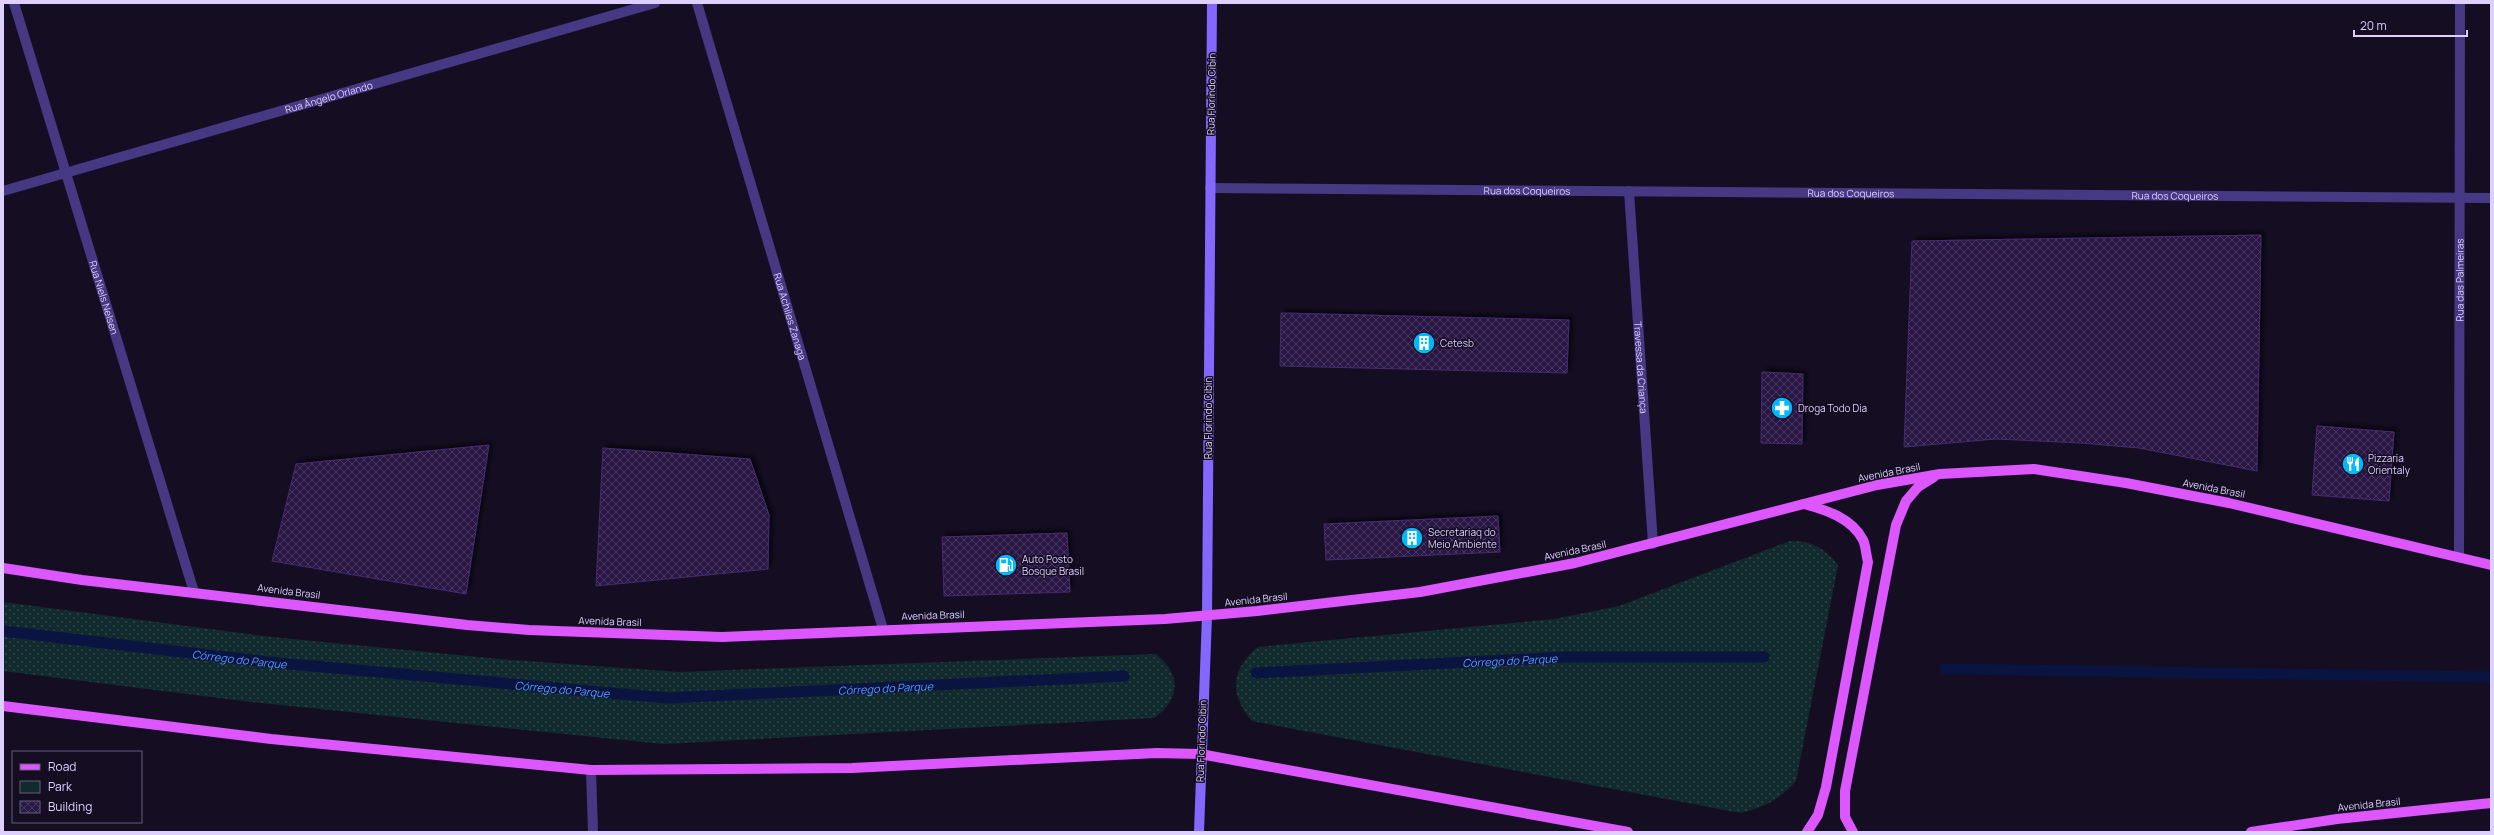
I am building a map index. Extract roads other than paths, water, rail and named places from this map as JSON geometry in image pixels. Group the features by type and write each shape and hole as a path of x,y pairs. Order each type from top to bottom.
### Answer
{"main road":[{"name":"Rua Florindo Cibin","path":"1199,832 1200,754 1207,616 1212,3"},
{"name":"Avenida Brasil","path":"3,568 82,580 467,625 529,630 722,638 883,629 1207,616 1420,592 1575,563 1877,485 1940,474 2034,469 2126,483 2274,513 2491,565"},
{"path":"1853,832 1845,817 1845,791 1896,525 1906,501 1918,488 1940,474"},
{"path":"1804,504 1831,512 1849,524 1863,540 1868,562 1826,787 1818,815 1807,832"},
{"path":"3,706 271,739 591,770 852,768 1156,753 1200,754 1628,832"},
{"name":"Avenida Brasil","path":"2251,832 2337,819 2491,803"}],"street":[{"name":"Rua Niels Nelsen","path":"14,3 194,592"},
{"name":"Rua Ângelo Orlando","path":"3,190 655,3"},
{"name":"Rua Achiles Zanaga","path":"697,3 883,629"},
{"name":"Rua das Palmeiras","path":"2459,558 2460,3"},
{"name":"Rua dos Coqueiros","path":"1210,188 2491,198"},
{"name":"Travessa da Criança","path":"1629,191 1653,544"},
{"path":"591,770 593,832"}],"waterway":[{"name":"Córrego do Parque","path":"3,631 268,662 667,698 1124,676"},
{"name":"Córrego do Parque","path":"1256,673 1566,657 1764,657"},
{"path":"1945,669 2491,677"}],"place":[{"name":"Cetesb","path":"1424,343"},
{"name":"Droga Todo Dia","path":"1782,408"},
{"name":"Pizzaria Orientaly","path":"2353,464"},
{"name":"Secretariaq do Meio Ambiente","path":"1412,538"},
{"name":"Auto Posto Bosque Brasil","path":"1006,565"}]}
